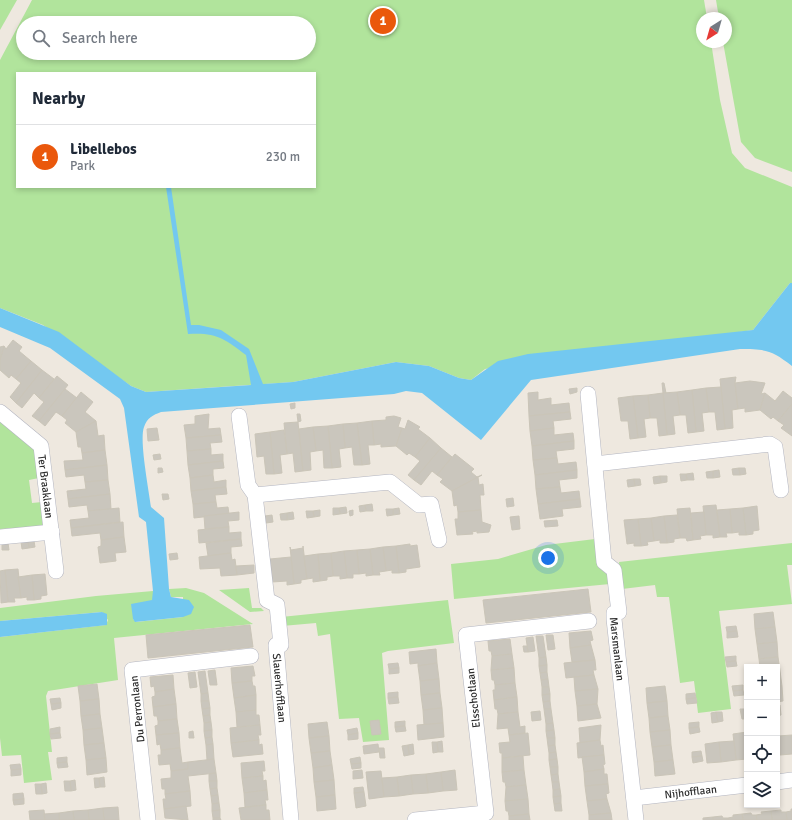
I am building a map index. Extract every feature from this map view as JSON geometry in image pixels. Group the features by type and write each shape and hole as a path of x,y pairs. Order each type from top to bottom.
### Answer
{"street":[{"name":"Marsmanlaan","path":"588,394 604,562 614,570 619,612 614,613 636,820"},
{"name":"Ter Braaklaan","path":"0,412 41,446 56,571"},
{"name":"Slauerhofflaan","path":"239,416 248,485 255,495 267,600 277,606 278,613 281,645 276,645 291,820"},
{"path":"595,464 770,444 775,447 781,490"},
{"path":"255,495 390,482 419,505 431,504 439,540"},
{"name":"Ter Braaklaan","path":"0,537 52,532"},
{"name":"Elsschotlaan","path":"415,820 486,813 466,634 589,621"},
{"name":"Du Perronlaan","path":"148,820 132,670 251,656"},
{"path":"780,782 792,780"},
{"name":"Nijhofflaan","path":"634,798 744,785"}],"green space":[{"path":"0,0 17,0 0,30"},
{"path":"32,0 704,0 706,12 696,12 696,48 712,48 720,100 732,153 745,168 792,187 792,283 790,283 753,330 485,369 471,380 459,378 429,366 396,362 293,382 146,392 131,386 43,325 0,308 0,60 16,30 16,60 316,60 316,16 23,16"},
{"path":"716,0 792,0 792,172 755,158 741,142 724,48 732,48 732,12 718,12"},
{"path":"0,420 36,450 39,478 29,480 32,503 42,502 45,527 0,529"},
{"path":"595,539 598,567 608,575 610,584 454,599 451,564 498,559 546,545"},
{"path":"792,543 792,565 787,565 792,604 719,611 731,709 698,713 694,681 680,683 669,597 657,597 655,585 622,589 619,562"},
{"path":"186,588 204,593 253,624 114,638 118,680 48,691 46,696 52,752 48,752 52,780 24,783 21,755 2,756 0,738 0,637 106,625 108,620 102,612 0,621 0,608 96,596 153,591 153,600 133,619 136,622 183,617 183,597 171,597 169,589"},
{"path":"249,588 252,608 261,608 264,611 250,612 219,590"},
{"path":"448,600 454,643 382,653 389,740 363,742 359,718 339,719 330,634 318,636 316,623 282,626 281,617"}],"water":[{"path":"166,188 171,188 191,325 199,325 221,330 249,349 263,384 293,382 396,362 429,366 459,378 471,380 498,361 528,354 753,330 790,283 792,283 792,366 779,357 762,350 740,349 531,380 481,440 422,393 406,391 394,394 161,412 153,416 145,424 143,433 143,454 151,507 164,518 169,589 171,597 189,600 194,607 191,614 183,617 135,622 133,619 131,604 152,600 153,591 146,522 139,517 124,408 120,399 50,348 0,327 0,308 59,332 131,386 146,392 251,385 246,355 220,338 206,334 188,334"},
{"path":"102,612 107,614 107,625 0,637 0,621"}],"building":[{"path":"13,340 22,347 19,351 31,361 16,379 11,375 9,378 0,370 0,360 4,346 6,349"},
{"path":"4,346 0,360 0,347"},
{"path":"31,361 42,370 16,403 10,397 21,383 16,379"},
{"path":"42,370 54,379 39,398 34,393 22,408 16,403"},
{"path":"57,376 68,385 39,421 32,416 44,402 39,398"},
{"path":"736,377 735,383 738,409 732,410 733,428 725,429 720,379"},
{"path":"750,381 765,383 761,394 765,393 760,410 745,412 745,408 738,409 735,383"},
{"path":"662,383 664,383 666,393 663,393"},
{"path":"721,387 725,429 717,430 715,412 709,412 706,388"},
{"path":"577,388 577,392 570,394 569,389"},
{"path":"706,388 709,412 702,413 704,431 696,432 692,390"},
{"path":"65,389 77,398 62,416 56,412 45,426 39,421"},
{"path":"692,390 696,432 688,433 686,415 680,415 677,392"},
{"path":"783,391 792,398 792,404 778,421 773,417 771,419 760,410 765,393 775,401"},
{"path":"81,392 93,402 85,412 96,421 76,432 65,423 67,420 62,416"},
{"path":"538,392 538,400 551,398 551,405 569,403 570,412 529,416 528,393"},
{"path":"677,392 680,415 673,416 675,434 667,435 663,393"},
{"path":"663,393 667,435 659,436 657,418 650,418 648,395"},
{"path":"648,395 650,418 644,419 646,437 638,438 633,396"},
{"path":"633,396 638,438 630,439 628,421 621,421 618,398"},
{"path":"295,403 295,408 291,409 290,404"},
{"path":"792,404 792,436 781,428 784,425 778,421"},
{"path":"570,412 571,419 553,421 554,428 530,431 529,416"},
{"path":"209,414 208,429 220,428 221,435 186,438 184,425 195,424 195,416"},
{"path":"297,414 300,414 301,421 298,422"},
{"path":"394,416 401,418 398,427 402,428 396,446 381,447 381,444 374,445 372,421 386,420 386,417"},
{"path":"408,420 420,427 418,429 430,438 415,457 409,453 407,455 396,446 402,428 405,429"},
{"path":"96,421 98,436 104,435 105,450 82,453 81,447 78,447 76,432"},
{"path":"372,421 374,445 368,445 370,464 362,465 357,423"},
{"path":"298,422 303,471 295,472 293,453 287,454 284,423"},
{"path":"357,423 362,465 354,465 352,447 345,448 343,424"},
{"path":"343,424 345,448 339,449 341,467 332,468 328,426"},
{"path":"328,426 332,468 324,468 323,450 316,451 313,427"},
{"path":"313,427 316,451 310,452 311,470 303,471 299,429"},
{"path":"157,428 159,440 148,441 147,429"},
{"path":"554,428 554,435 573,433 574,441 532,446 530,431"},
{"path":"284,430 287,454 280,455 282,473 274,474 270,432"},
{"path":"270,432 274,474 266,474 264,456 257,457 255,434"},
{"path":"221,435 222,442 210,443 211,449 187,451 186,438"},
{"path":"430,438 441,448 414,480 408,475 420,461 415,457"},
{"path":"574,441 574,449 556,451 557,458 533,460 532,446"},
{"path":"441,448 452,457 437,475 432,471 421,485 414,480"},
{"path":"211,449 211,455 223,454 223,461 188,465 187,451"},
{"path":"105,450 107,465 65,470 64,461 83,460 82,453"},
{"path":"160,454 161,459 154,460 153,455"},
{"path":"455,454 474,469 471,472 477,477 482,475 452,491 440,482 443,479 437,475"},
{"path":"557,458 558,464 576,462 577,470 535,475 533,460"},
{"path":"223,461 224,468 213,469 213,475 190,478 188,465"},
{"path":"107,465 108,480 85,482 84,475 66,477 65,470"},
{"path":"158,468 162,468 163,472 158,473"},
{"path":"739,468 740,475 733,475 732,469"},
{"path":"739,468 745,468 746,474 740,475"},
{"path":"577,470 577,478 559,480 560,487 536,489 535,475"},
{"path":"719,470 720,477 713,478 713,471"},
{"path":"713,471 713,478 707,478 706,472"},
{"path":"693,473 694,480 687,480 686,474"},
{"path":"680,474 686,474 687,480 681,481"},
{"path":"213,475 214,482 226,480 226,487 191,491 190,478"},
{"path":"660,476 661,483 654,484 653,477"},
{"path":"660,476 667,476 667,482 661,483"},
{"path":"478,477 479,485 483,484 484,495 480,495 481,510 458,512 457,505 454,506 452,491"},
{"path":"634,479 635,486 628,487 627,480"},
{"path":"634,479 640,479 641,485 635,486"},
{"path":"108,480 110,494 68,499 67,491 86,489 85,482"},
{"path":"226,487 227,494 215,495 216,502 193,504 191,491"},
{"path":"560,487 561,493 579,491 580,499 538,504 536,489"},
{"path":"110,494 111,509 88,511 87,505 69,507 68,499"},
{"path":"162,494 168,494 169,499 163,500"},
{"path":"513,498 514,506 507,507 506,499"},
{"path":"580,499 581,507 562,509 563,516 540,519 538,504"},
{"path":"216,502 217,508 228,507 229,514 194,518 193,504"},
{"path":"372,504 373,511 366,511 365,505"},
{"path":"365,505 366,511 360,512 359,506"},
{"path":"716,505 720,537 713,538 713,535 706,535 703,506"},
{"path":"757,506 759,530 753,531 753,534 746,535 743,508"},
{"path":"346,507 347,513 340,514 339,508"},
{"path":"119,508 120,522 71,528 70,520 89,518 88,511"},
{"path":"333,508 339,508 340,514 333,515"},
{"path":"399,508 400,514 393,515 393,509"},
{"path":"690,508 693,540 687,541 686,538 680,538 677,509"},
{"path":"743,508 746,535 739,535 739,532 732,533 730,509"},
{"path":"386,509 393,509 393,515 387,516"},
{"path":"730,509 732,533 726,533 727,537 720,537 717,510"},
{"path":"320,510 320,516 314,517 313,511"},
{"path":"353,510 353,515 350,516 349,511"},
{"path":"481,510 482,522 491,525 489,532 477,533 477,531 472,532 473,534 457,535 455,519 458,519 458,512"},
{"path":"306,511 313,511 314,517 307,518"},
{"path":"239,512 239,520 228,521 229,527 205,529 204,516"},
{"path":"293,512 294,519 287,520 287,513"},
{"path":"704,512 706,535 700,536 701,539 693,540 691,513"},
{"path":"287,513 287,520 281,520 280,514"},
{"path":"272,515 273,522 266,523 265,516"},
{"path":"677,515 680,538 674,539 674,542 667,543 664,516"},
{"path":"519,516 520,529 512,530 510,517"},
{"path":"664,516 667,543 660,543 660,540 654,541 651,518"},
{"path":"651,518 654,541 647,542 648,545 641,546 638,519"},
{"path":"638,519 641,546 634,546 634,543 627,544 624,520"},
{"path":"557,520 558,526 545,527 544,521"},
{"path":"123,522 124,537 101,540 100,533 72,536 71,528"},
{"path":"229,527 229,533 241,532 241,539 199,543 198,530"},
{"path":"124,537 126,552 115,553 116,561 100,563 98,547 101,546 101,540"},
{"path":"241,539 242,546 231,547 231,553 208,556 206,543"},
{"path":"28,541 34,541 35,547 29,548"},
{"path":"28,541 29,548 22,549 21,542"},
{"path":"8,543 9,550 2,550 2,544"},
{"path":"410,544 410,546 417,545 420,567 406,569 406,572 399,573 396,546"},
{"path":"303,546 307,579 301,580 301,583 294,584 290,547 291,550 303,548"},
{"path":"396,546 399,573 392,573 392,570 386,571 383,547"},
{"path":"383,547 386,571 379,572 380,575 373,575 370,549"},
{"path":"370,549 373,575 366,576 366,573 359,574 357,550"},
{"path":"357,550 359,574 353,574 353,578 347,578 344,551"},
{"path":"344,551 347,578 340,579 340,576 333,576 331,553"},
{"path":"177,553 178,559 170,560 169,554"},
{"path":"231,553 232,560 235,559 237,575 221,576 220,568 200,569 199,557"},
{"path":"331,553 333,576 327,577 327,580 320,581 318,554"},
{"path":"318,554 320,581 313,582 313,578 307,579 304,556"},
{"path":"291,557 294,584 287,585 287,581 272,582 270,559"},
{"path":"254,565 254,573 237,575 236,566"},
{"path":"18,569 21,598 14,598 15,602 8,602 5,570"},
{"path":"5,570 8,602 1,603 0,571"},
{"path":"45,574 47,595 41,596 41,599 34,600 32,575"},
{"path":"32,575 34,600 27,600 27,597 21,598 18,577"},
{"path":"588,589 591,612 486,623 483,600"},
{"path":"773,612 775,627 755,629 754,614"},
{"path":"250,625 253,647 148,658 146,635"},
{"path":"736,626 737,631 727,632 726,627"},
{"path":"775,627 777,642 757,644 755,629"},
{"path":"591,631 593,640 590,641 591,645 570,648 569,633"},
{"path":"737,631 738,637 727,638 727,632"},
{"path":"546,635 553,635 555,649 548,650"},
{"path":"536,636 543,636 546,657 539,658"},
{"path":"533,637 535,651 528,652 526,638"},
{"path":"510,639 512,654 492,656 491,651 489,651 488,641"},
{"path":"777,642 778,657 759,659 757,644"},
{"path":"591,645 595,660 572,662 570,648"},
{"path":"523,646 527,646 528,652 524,652"},
{"path":"436,649 437,663 418,666 418,663 410,664 409,652"},
{"path":"512,654 514,668 491,670 492,656"},
{"path":"736,656 736,661 726,662 725,657"},
{"path":"546,657 547,665 539,666 539,658"},
{"path":"778,657 779,664 760,664 759,659"},
{"path":"595,660 596,670 593,670 594,675 566,678 564,663"},
{"path":"736,661 737,666 727,667 726,662"},
{"path":"398,663 399,668 389,669 388,664"},
{"path":"437,663 439,679 420,681 418,666"},
{"path":"547,665 547,672 540,673 539,666"},
{"path":"253,666 255,676 252,676 252,681 232,683 231,668"},
{"path":"399,668 399,673 389,674 389,669"},
{"path":"514,668 515,683 495,685 494,680 492,680 491,670"},
{"path":"215,670 217,685 210,685 208,671"},
{"path":"205,671 208,693 201,694 198,672"},
{"path":"780,671 782,686 780,686"},
{"path":"195,672 197,687 190,688 188,673"},
{"path":"547,672 548,679 541,680 540,673"},
{"path":"173,675 174,689 155,692 154,686 151,687 150,677"},
{"path":"594,675 598,689 575,691 574,677"},
{"path":"439,679 440,693 421,695 420,681"},
{"path":"548,679 549,687 542,687 541,680"},
{"path":"252,681 253,686 255,686 256,695 234,698 232,683"},
{"path":"515,683 517,697 494,700 493,690 495,690 495,685"},
{"path":"97,684 99,699 80,701 78,686"},
{"path":"743,685 743,690 733,691 732,686"},
{"path":"665,686 667,701 647,703 646,688"},
{"path":"780,686 782,686 783,701 780,702"},
{"path":"542,687 549,687 550,694 542,695"},
{"path":"174,689 176,704 153,707 152,697 155,696 155,692"},
{"path":"598,689 597,704 577,706 575,691"},
{"path":"743,690 744,695 734,696 733,691"},
{"path":"398,692 398,697 388,698 388,693"},
{"path":"208,693 209,701 201,701 201,694"},
{"path":"440,693 442,708 423,710 421,695"},
{"path":"695,693 696,698 686,699 686,694"},
{"path":"550,694 550,701 543,702 542,695"},
{"path":"256,695 256,710 236,712 234,698"},
{"path":"398,697 399,703 389,704 388,698"},
{"path":"517,697 518,712 498,714 497,709 495,709 494,700"},
{"path":"60,698 61,703 51,704 50,699"},
{"path":"696,698 697,703 687,704 686,699"},
{"path":"99,699 100,714 81,716 80,701"},
{"path":"201,701 209,701 210,708 202,709"},
{"path":"550,701 551,709 544,709 543,702"},
{"path":"667,701 668,716 649,718 647,703"},
{"path":"61,703 61,708 52,710 51,704"},
{"path":"176,704 177,719 158,721 157,716 154,716 153,707"},
{"path":"597,704 601,718 578,721 577,706"},
{"path":"210,708 210,715 203,716 202,709"},
{"path":"442,708 443,723 424,725 423,710"},
{"path":"544,709 551,709 553,723 546,724"},
{"path":"740,709 744,709 744,719 742,719"},
{"path":"256,710 256,715 259,715 260,725 237,727 236,712"},
{"path":"540,711 541,720 532,721 531,712"},
{"path":"518,712 520,727 525,726 525,733 509,735 508,728 497,729 498,714"},
{"path":"716,712 718,722 712,723 711,713"},
{"path":"716,712 722,712 723,721 718,722"},
{"path":"100,714 102,728 83,730 81,716"},
{"path":"210,715 211,722 204,723 203,716"},
{"path":"668,716 670,730 650,732 649,718"},
{"path":"177,719 179,733 156,735 155,726 158,725 158,721"},
{"path":"379,720 381,734 372,735 370,721"},
{"path":"405,721 405,726 395,727 395,722"},
{"path":"211,722 212,730 204,731 204,723"},
{"path":"327,722 329,736 309,738 308,724"},
{"path":"699,722 699,727 689,728 689,723"},
{"path":"443,723 444,737 418,740 417,725"},
{"path":"553,723 554,730 546,731 546,724"},
{"path":"260,725 261,735 258,735 259,740 231,743 230,728"},
{"path":"601,725 600,740 580,743 579,728"},
{"path":"405,726 406,731 396,732 395,727"},
{"path":"60,727 60,733 50,734 50,729"},
{"path":"699,727 700,732 690,734 689,728"},
{"path":"102,728 104,743 84,745 83,730"},
{"path":"357,728 358,733 348,735 347,730"},
{"path":"212,730 212,737 205,738 204,731"},
{"path":"554,730 555,738 547,738 546,731"},
{"path":"670,730 671,745 652,747 650,732"},
{"path":"193,731 194,738 189,738 189,732"},
{"path":"744,732 744,759 736,760 733,734"},
{"path":"60,733 61,738 51,739 50,734"},
{"path":"179,733 180,748 161,750 160,744 157,745 156,735"},
{"path":"358,733 358,739 348,740 348,735"},
{"path":"528,733 530,755 502,758 499,743 510,742 509,735"},
{"path":"792,735 792,754 780,755 780,736"},
{"path":"329,736 330,751 311,753 309,738"},
{"path":"212,737 213,744 206,745 205,738"},
{"path":"547,738 555,738 555,745 548,746"},
{"path":"259,740 259,745 262,744 263,754 233,757 231,743"},
{"path":"600,740 601,746 603,745 604,755 578,758 577,743"},
{"path":"442,741 443,752 438,752 437,742"},
{"path":"734,741 736,760 721,762 719,742"},
{"path":"432,742 437,742 438,752 433,753"},
{"path":"719,742 721,762 707,763 705,744"},
{"path":"104,743 106,758 86,760 84,745"},
{"path":"213,744 214,759 207,760 206,745"},
{"path":"378,744 379,752 364,754 363,746"},
{"path":"413,744 414,754 409,755 408,745"},
{"path":"408,745 409,755 404,756 402,746"},
{"path":"555,745 556,752 549,753 548,746"},
{"path":"671,745 673,760 654,762 652,747"},
{"path":"180,748 182,763 188,762 188,769 171,771 170,764 159,765 158,755 161,755 161,750"},
{"path":"379,748 384,748 385,758 380,758"},
{"path":"330,751 332,765 313,768 311,753"},
{"path":"701,751 702,756 692,757 692,752"},
{"path":"556,752 557,759 549,760 549,753"},
{"path":"604,755 604,769 584,772 582,757"},
{"path":"523,756 524,770 502,772 502,758"},
{"path":"702,756 703,761 693,763 692,757"},
{"path":"67,757 67,762 57,763 57,758"},
{"path":"360,757 361,763 351,764 350,759"},
{"path":"106,758 107,772 87,775 86,760"},
{"path":"214,759 216,773 188,776 190,791 165,794 165,789 162,789 161,779 171,778 171,771 188,769 188,762"},
{"path":"557,759 558,767 550,767 549,760"},
{"path":"673,760 675,774 655,776 654,762"},
{"path":"264,761 265,771 262,771 263,776 242,778 241,763"},
{"path":"67,762 68,767 58,768 57,763"},
{"path":"361,763 361,768 352,769 351,764"},
{"path":"20,764 21,769 11,770 10,765"},
{"path":"332,765 334,780 314,782 313,768"},
{"path":"550,767 558,767 558,774 551,775"},
{"path":"21,769 21,775 11,776 11,770"},
{"path":"604,769 604,774 607,774 608,784 585,786 584,772"},
{"path":"362,770 363,778 353,779 353,771"},
{"path":"455,770 457,790 443,791 441,772"},
{"path":"524,770 526,785 506,787 505,782 503,782 502,772"},
{"path":"381,771 384,797 369,799 366,772"},
{"path":"441,772 443,791 428,793 426,774"},
{"path":"216,773 217,781 209,781 209,774"},
{"path":"426,774 428,793 413,794 411,775"},
{"path":"558,774 559,782 552,782 551,775"},
{"path":"411,775 413,794 399,796 397,777"},
{"path":"263,776 263,781 266,780 267,790 244,793 242,778"},
{"path":"104,777 105,787 100,787 99,778"},
{"path":"397,777 399,796 384,797 382,778"},
{"path":"94,778 99,778 100,787 95,788"},
{"path":"75,780 76,790 71,791 70,781"},
{"path":"334,780 335,795 316,797 314,782"},
{"path":"64,781 70,781 71,791 65,791"},
{"path":"209,781 217,781 217,788 210,789"},
{"path":"552,782 559,782 560,789 553,790"},
{"path":"46,783 47,793 42,794 41,784"},
{"path":"35,784 41,784 42,794 36,794"},
{"path":"608,784 609,793 606,794 607,799 587,801 585,786"},
{"path":"526,785 528,799 505,801 506,787"},
{"path":"363,787 364,792 354,793 354,788"},
{"path":"217,788 218,795 211,796 210,789"},
{"path":"560,789 561,796 553,797 553,790"},
{"path":"267,790 268,800 265,800 266,805 245,807 244,793"},
{"path":"190,791 191,806 164,809 163,799 166,799 165,794"},
{"path":"364,792 366,806 356,808 354,793"},
{"path":"23,793 24,799 13,800 13,794"},
{"path":"218,795 219,803 212,804 211,796"},
{"path":"335,795 336,809 317,811 316,797"},
{"path":"561,796 561,803 554,804 553,797"},
{"path":"24,799 24,804 14,805 13,800"},
{"path":"528,799 529,814 509,816 508,811 506,811 505,801"},
{"path":"607,799 611,813 589,815 587,801"},
{"path":"219,803 220,810 212,811 212,804"},
{"path":"561,803 562,811 555,811 554,804"},
{"path":"266,805 266,810 269,810 270,820 241,820 239,808"},
{"path":"186,806 188,820 165,818 164,809"},
{"path":"118,807 119,820 104,820 103,808"},
{"path":"103,808 104,820 89,820 88,810"},
{"path":"791,809 792,820 787,820 786,812 791,811"},
{"path":"44,810 45,820 30,820 29,811"},
{"path":"88,810 89,820 74,820 73,811"},
{"path":"220,810 220,818 213,818 212,811"},
{"path":"781,810 781,812 786,812 787,820 772,820 771,811"},
{"path":"73,811 74,820 59,820 59,813"},
{"path":"771,811 772,820 757,820 756,815 762,814 761,812"},
{"path":"59,813 59,820 45,820 44,814"},
{"path":"611,813 612,820 589,820 589,815"},
{"path":"751,813 752,815 756,815 757,820 743,820 742,814"},
{"path":"529,814 530,820 509,820 509,816"},
{"path":"742,814 743,820 728,820 728,818 733,817 733,815"},
{"path":"722,816 723,818 728,818 728,820 713,820 713,817"},
{"path":"713,817 713,820 703,820 703,818"},
{"path":"213,818 220,818 221,820 213,820"}],"place":[{"name":"Libellebos","path":"383,21"}]}
